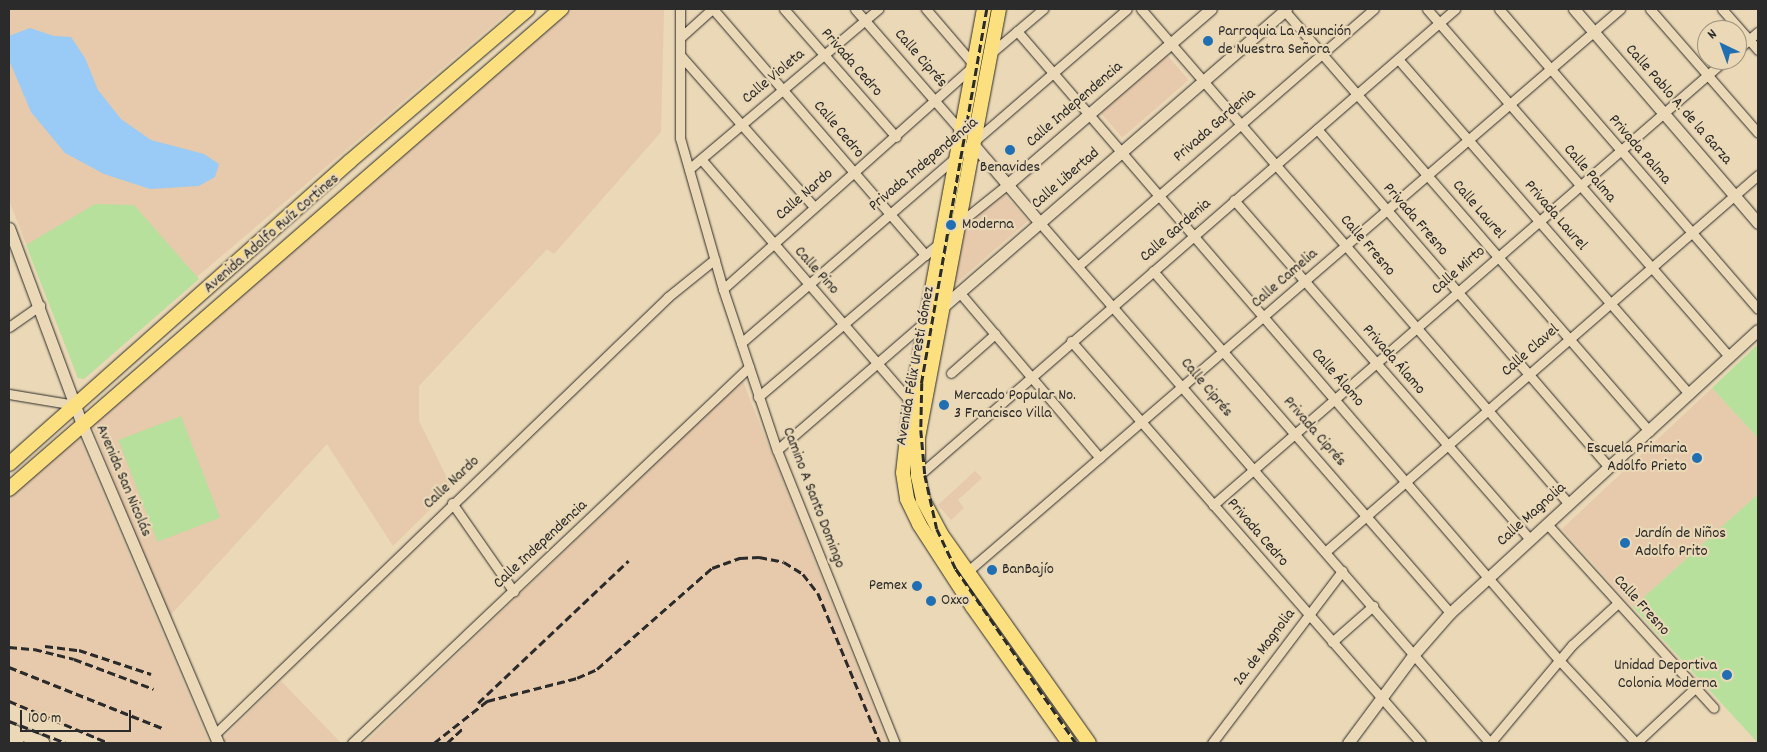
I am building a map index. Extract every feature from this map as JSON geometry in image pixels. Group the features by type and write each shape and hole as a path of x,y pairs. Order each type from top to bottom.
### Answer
{"main road":[{"name":"Avenida Adolfo Ruíz Cortines","path":"9,464 349,162 528,9"},
{"name":"Avenida Adolfo Ruíz Cortines","path":"9,489 561,9"},
{"name":"Avenida Félix Uresti Gómez","path":"984,9 911,402 902,460 904,487 911,510 972,606 1069,743"},
{"name":"Avenida Félix Uresti Gómez","path":"999,9 958,224 945,305 918,439 918,476 932,520 1089,743"},
{"path":"9,729 44,743"},
{"path":"9,740 18,743"}],"street":[{"path":"680,9 680,138 715,259"},
{"path":"681,37 713,9"},
{"name":"Calle Cedro","path":"713,9 925,255"},
{"name":"Privada Cedro","path":"784,9 896,136"},
{"name":"Calle Ciprés","path":"855,9 961,131"},
{"name":"Calle Violeta","path":"689,169 878,9"},
{"path":"926,9 974,65"},
{"path":"990,54 1043,9"},
{"name":"Privada Independencia","path":"741,344 1127,9"},
{"name":"Calle Fresno","path":"1141,9 1569,504"},
{"name":"Calle Independencia","path":"958,224 1090,115 1211,9"},
{"name":"Calle Laurel","path":"1284,9 1649,431"},
{"name":"Calle Libertad","path":"777,450 960,293 1284,9"},
{"name":"Privada Gardenia","path":"1078,266 1374,9"},
{"name":"Calle Palma","path":"1427,9 1729,357"},
{"name":"Calle Gardenia","path":"918,476 1031,375 1455,9"},
{"name":"Privada Palma","path":"1499,9 1758,309"},
{"name":"Calle Pablo A. de la Garza","path":"1574,9 1758,222"},
{"name":"Calle Camelia","path":"968,571 1265,317 1620,9"},
{"path":"1650,9 1758,133"},
{"path":"1722,9 1758,50"},
{"name":"Calle Álamo","path":"1018,31 1559,660 1636,743"},
{"path":"1749,40 1758,32"},
{"path":"681,56 814,206"},
{"name":"Privada Laurel","path":"1398,58 1689,394"},
{"name":"Calle Nardo","path":"723,289 772,243 896,136 974,65"},
{"name":"Calle Mirto","path":"1213,505 1540,221 1581,188 1714,70"},
{"name":"Privada Fresno","path":"1317,129 1608,468"},
{"name":"Calle Ciprés","path":"973,144 1490,743"},
{"name":"Calle Pino","path":"702,159 772,243 911,402"},
{"name":"Calle Clavel","path":"1325,552 1446,444 1758,175"},
{"name":"Privada Álamo","path":"1234,200 1530,539"},
{"name":"Avenida San Nicolás","path":"9,228 12,249 40,305 82,424 216,739"},
{"path":"758,397 843,323 941,242"},
{"name":"Calle Nardo","path":"216,739 452,503 675,290 715,259"},
{"name":"Camino A Santo Domingo","path":"715,259 758,397 777,450 895,743"},
{"name":"Privada Ciprés","path":"1153,271 1450,613"},
{"path":"960,293 1100,458"},
{"path":"9,327 40,305"},
{"name":"Calle Magnolia","path":"1348,743 1414,654 1450,613 1758,330"},
{"path":"951,373 995,334"},
{"name":"Privada Cedro","path":"1071,341 1421,743"},
{"name":"Calle Independencia","path":"352,743 749,368"},
{"path":"11,396 75,405"},
{"path":"452,503 514,592"},
{"name":"Calle Fresno","path":"1546,524 1714,708"},
{"name":"2a. de Magnolia","path":"1212,743 1342,571"},
{"path":"1490,743 1559,660 1618,603"},
{"path":"1332,642 1373,606"},
{"path":"1636,743 1695,688"}],"shaded area":[{"path":"9,9 512,9 78,378 9,200"},
{"path":"572,9 664,9 661,132 554,254 547,249 419,386 419,421 452,488 393,546 327,444 168,618 93,427 95,421"},
{"path":"1167,55 1189,80 1122,138 1101,113"},
{"path":"1003,193 1028,221 953,286 965,227"},
{"path":"742,379 887,743 365,743 630,488"},
{"name":"Escuela Primaria Adolfo Prieto","path":"1712,388 1758,438 1758,494 1633,607 1562,529"},
{"path":"77,433 209,743 105,743 9,704 9,493"},
{"path":"975,471 982,478 958,500 964,508 951,520 938,505"},
{"path":"281,681 341,743 224,743 225,736"}],"green space":[{"path":"95,204 134,205 199,279 84,379 78,378 26,245"},
{"path":"1758,344 1758,438 1712,388"},
{"path":"181,416 220,518 158,542 118,440"},
{"name":"Unidad Deportiva Colonia Moderna","path":"1758,494 1758,743 1633,607"}],"water":[{"path":"30,28 54,36 71,37 85,58 98,90 121,119 151,140 204,154 219,164 215,177 199,186 150,189 104,174 65,153 31,112 9,60 9,36"}],"railway":[{"path":"987,9 922,383 921,430 925,475 937,529 956,569 1076,743"},
{"path":"434,743 487,701 577,678 597,669 712,568 740,558 759,557 784,562 803,574 818,593 880,743"},
{"path":"478,703 628,561"},
{"path":"45,646 79,650 151,674"},
{"path":"9,647 34,649 74,659 154,689"},
{"path":"9,667 162,728"},
{"path":"9,701 109,743"},
{"path":"9,721 66,743"},
{"path":"447,743 464,727"}],"place":[{"name":"Parroquia La Asunción de Nuestra Señora","path":"1208,41"},
{"name":"Benavides","path":"1010,150"},
{"name":"Moderna","path":"951,225"},
{"name":"Mercado Popular No. 3 Francisco Villa","path":"944,405"},
{"name":"Escuela Primaria Adolfo Prieto","path":"1697,458"},
{"name":"Jardín de Niños Adolfo Prito","path":"1625,543"},
{"name":"BanBajío","path":"992,570"},
{"name":"Pemex","path":"917,586"},
{"name":"Oxxo","path":"931,601"},
{"name":"Unidad Deportiva Colonia Moderna","path":"1727,675"}]}
